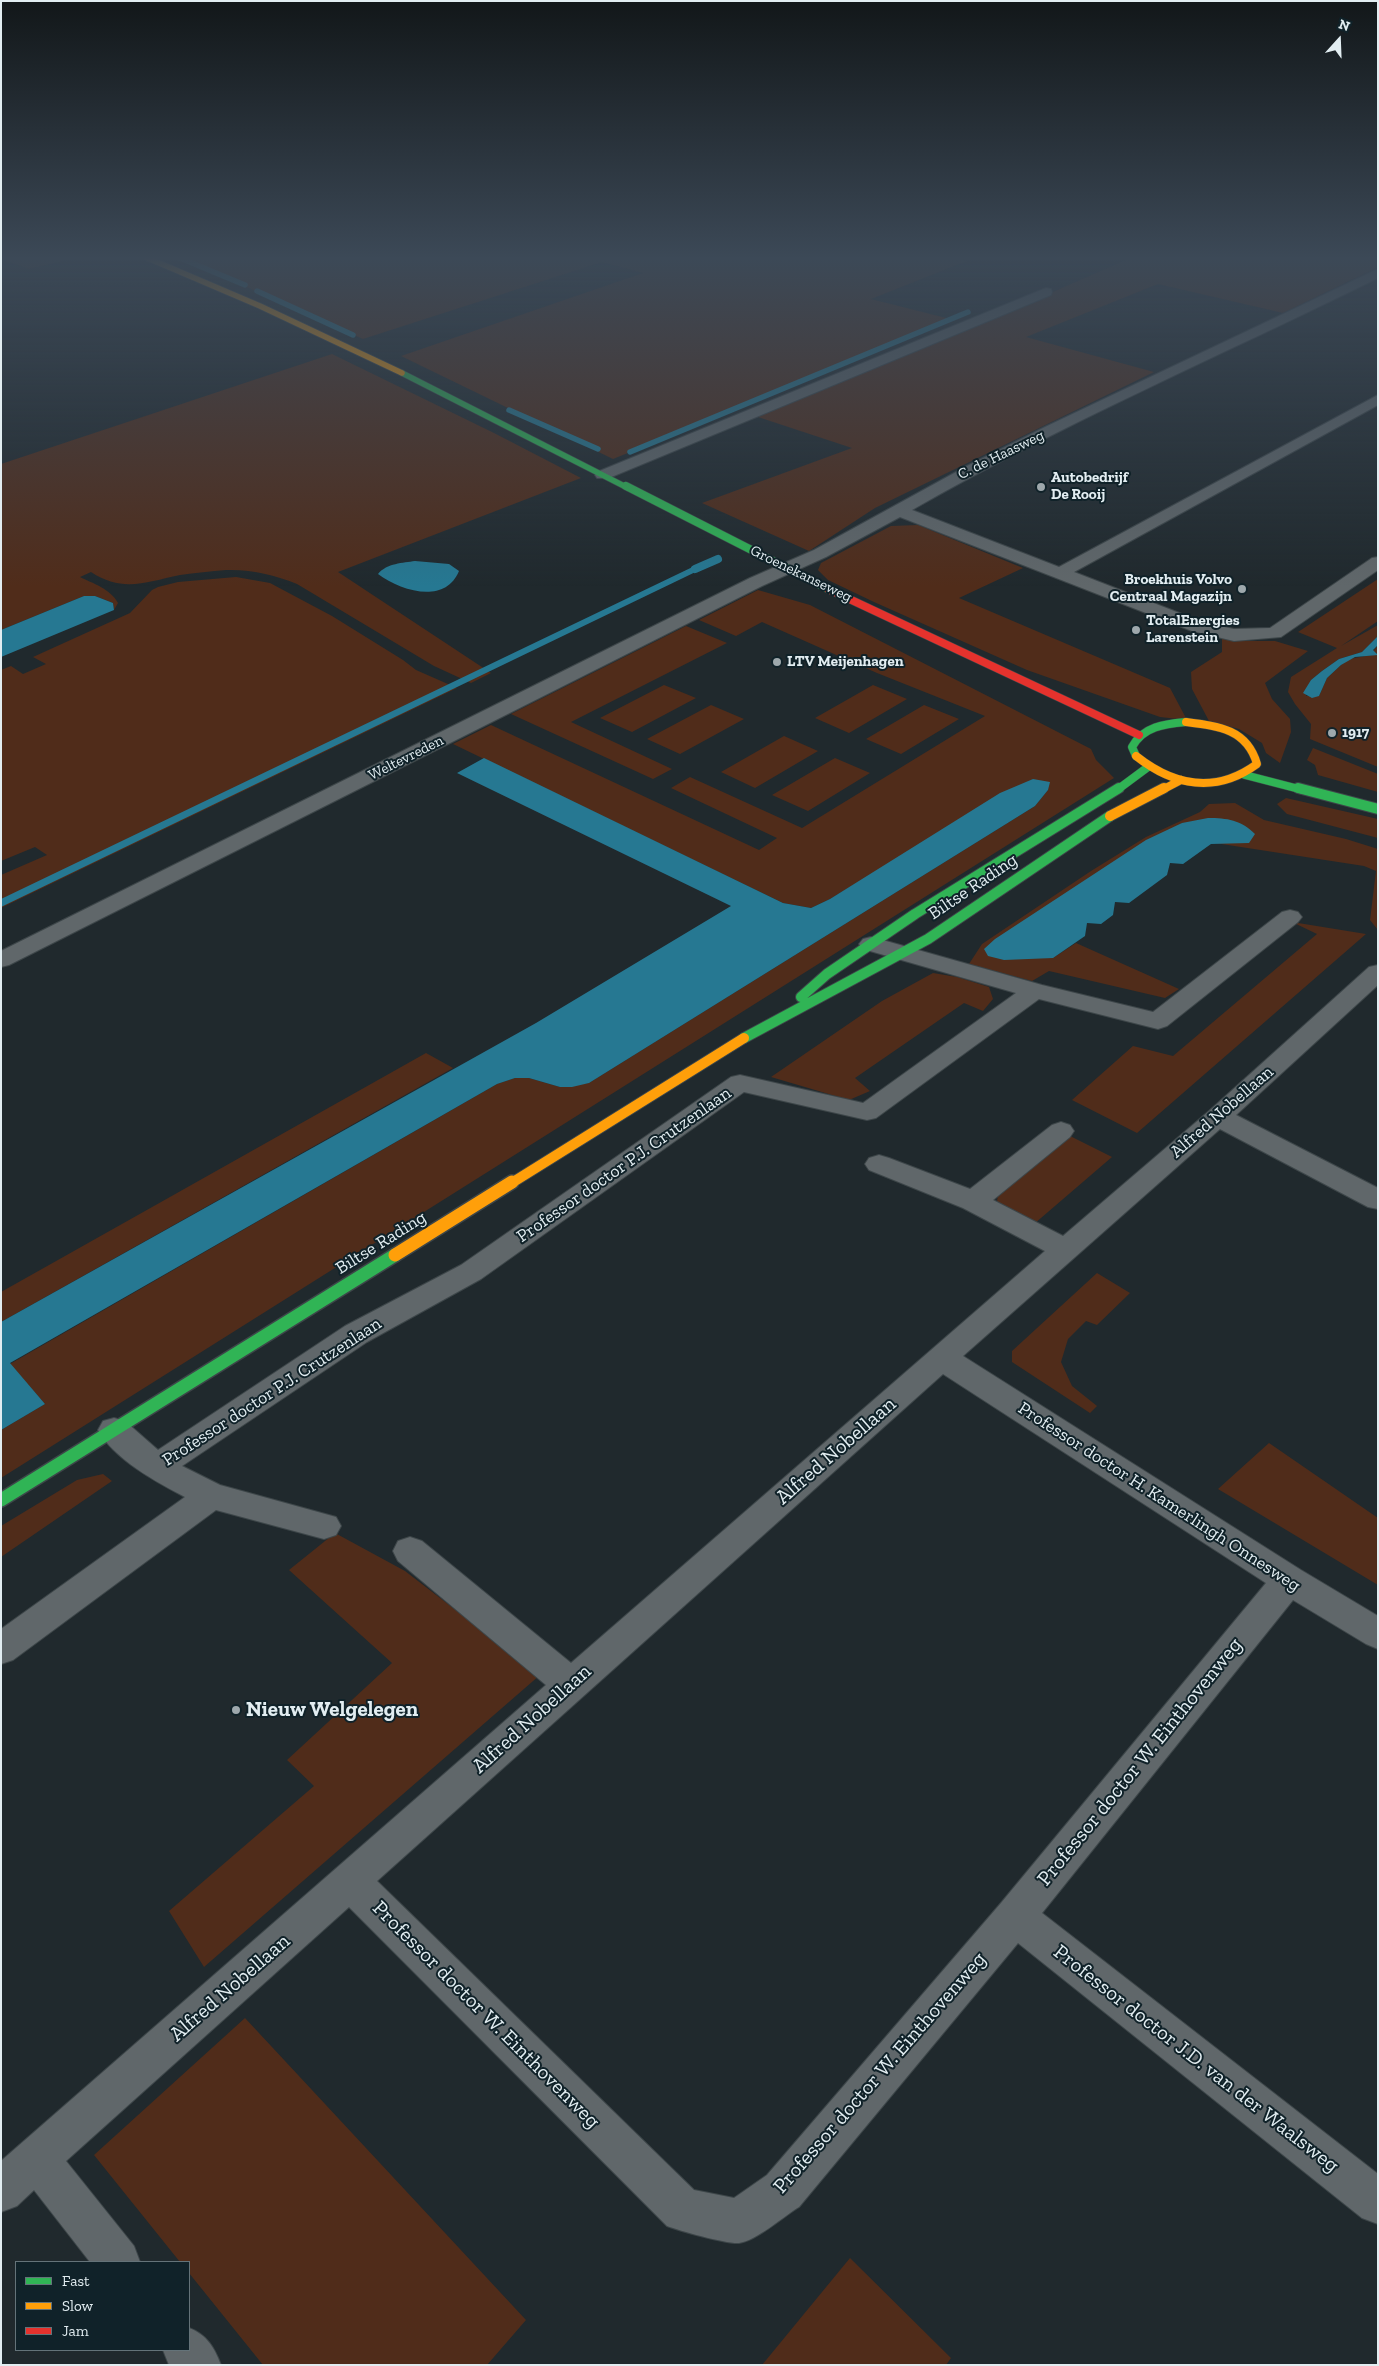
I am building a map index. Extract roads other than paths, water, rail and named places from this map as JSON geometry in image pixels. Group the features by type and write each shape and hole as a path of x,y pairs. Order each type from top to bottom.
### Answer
{"main road":[{"name":"Groenekanseweg","path":"387,366 788,569 1138,735"},
{"name":"Groenekanseweg","path":"1001,669 1127,716"},
{"path":"1186,722 1222,728 1239,735 1251,744 1261,765 1245,775 1228,781 1205,783 1181,780 1148,767 1138,759 1134,751 1134,742 1138,735 1150,725 1186,722"},
{"name":"Biltse Rading","path":"780,1016 827,974 915,914 1126,784 1148,767"},
{"path":"1245,775 1378,809"},
{"name":"Biltse Rading","path":"1,1500 780,1016 850,984 949,926 1087,830 1147,794 1181,780"},
{"path":"1332,785 1378,798"}],"street":[{"path":"603,475 866,366"},
{"name":"C. de Haasweg","path":"811,557 1013,448 1184,366"},
{"path":"1062,572 1378,399"},
{"path":"897,510 1062,572 1200,627 1234,636 1274,633 1378,562"},
{"name":"Weltevreden","path":"1,960 756,582 811,557"},
{"path":"871,944 900,954 1035,991 1158,1021 1290,916"},
{"name":"Alfred Nobellaan","path":"1,2190 1064,1249 1218,1117 1378,972"},
{"name":"Professor doctor P.J. Crutzenlaan","path":"156,1467 356,1334 471,1272 740,1084 867,1112 1035,991"},
{"path":"1218,1117 1378,1200"},
{"path":"973,1201 1061,1131"},
{"path":"879,1164 973,1201 1064,1249"},
{"name":"Professor doctor H. Kamerlingh Onnesweg","path":"942,1358 1289,1580 1378,1634"},
{"name":"Professor doctor P.J. Crutzenlaan","path":"114,1430 156,1467 212,1496 324,1526"},
{"path":"1,1649 212,1496"},
{"path":"410,1551 571,1684"},
{"name":"Professor doctor W. Einthovenweg","path":"350,1881 683,2210 739,2221 784,2191 1015,1916 1289,1580"},
{"name":"Professor doctor J.D. van der Waalsweg","path":"1015,1916 1378,2202"},
{"path":"37,2159 117,2261"},
{"path":"187,2351 198,2365"}],"water":[{"path":"415,561 449,564 459,571 452,582 444,588 422,592 398,585 378,574 390,566"},
{"path":"703,562 710,565 1,907 1,899"},
{"path":"84,596 95,596 113,603 114,610 1,657 1,630"},
{"path":"1378,636 1378,645 1373,650 1378,655 1355,657 1341,665 1327,678 1319,696 1312,698 1303,693 1311,680 1322,671 1339,659 1362,652"},
{"path":"484,758 783,903 811,908 830,899 1000,793 1033,779 1050,782 1048,790 1035,806 589,1083 572,1087 560,1087 529,1078 515,1078 497,1084 10,1363 45,1404 1,1430 1,1322 536,1023 731,906 457,773"},
{"path":"1208,818 1239,823 1255,834 1249,843 1211,844 1183,864 1170,863 1167,875 1129,903 1115,902 1113,915 1101,924 1087,923 1085,936 1053,958 1004,960 988,956 984,949 995,939 1146,840 1182,823"}],"waterway":[{"path":"630,452 837,366"},
{"path":"509,410 598,449"},
{"path":"695,569 718,559"}],"place":[{"name":"Autobedrijf De Rooij","path":"1041,487"},
{"name":"Broekhuis Volvo Centraal Magazijn","path":"1242,589"},
{"name":"TotalEnergies Larenstein","path":"1136,630"},
{"name":"LTV Meijenhagen","path":"777,662"},
{"name":"1917","path":"1332,733"},
{"name":"Nieuw Welgelegen","path":"236,1710"}]}
